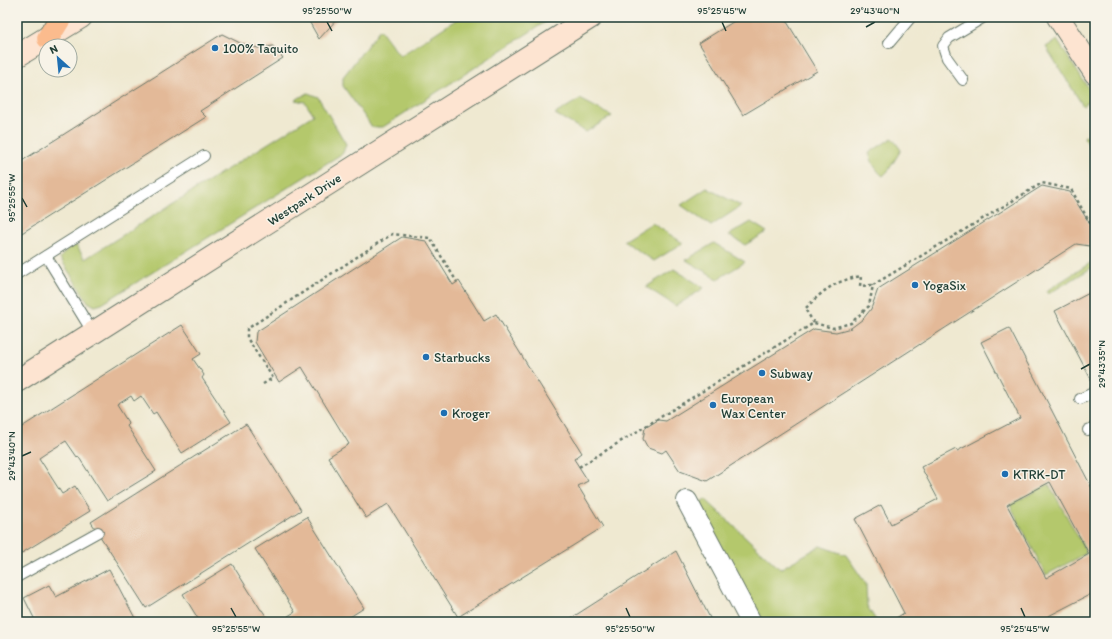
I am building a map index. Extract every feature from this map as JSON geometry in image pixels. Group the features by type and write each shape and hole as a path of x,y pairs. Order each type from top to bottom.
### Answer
{"highway":[{"path":"48,38 61,17"}],"main road":[{"path":"48,38 81,17"},
{"name":"Westpark Drive","path":"19,376 93,333 591,17"},
{"path":"1058,17 1095,73"},
{"path":"17,56 38,44"}],"street":[{"path":"687,501 751,622"}],"lane":[{"path":"889,43 911,17"},
{"path":"963,80 947,58 943,46 949,38 984,17"},
{"path":"17,274 204,156"},
{"path":"46,256 93,333"},
{"path":"1080,399 1095,392"},
{"path":"17,577 98,532"}],"path":[{"path":"873,285 869,306 852,323 832,328 814,323 804,309 822,292 846,279 862,276 860,286 873,285 1042,183 1071,189 1095,232"},
{"path":"263,384 273,378 247,338 248,329 392,234 430,238 457,282"},
{"path":"1094,250 1095,239"},
{"path":"579,467 814,323"}],"green space":[{"path":"460,17 553,17 383,127 372,127 343,86 343,77 380,29 400,56"},
{"path":"1057,40 1094,97 1083,106 1046,47"},
{"path":"308,93 318,97 346,144 343,153 102,304 95,306 88,302 60,258 68,248 76,245 85,259 313,115 305,102 295,100"},
{"path":"580,99 612,116 586,132 555,114"},
{"path":"1095,131 1095,145 1091,148 1084,137"},
{"path":"892,138 901,150 888,171 883,176 874,166 869,153"},
{"path":"707,188 741,206 711,226 681,205"},
{"path":"751,222 767,232 745,245 729,235"},
{"path":"652,223 683,243 654,261 623,241"},
{"path":"714,243 745,262 718,279 686,260"},
{"path":"1095,260 1095,266 1048,294 1046,291"},
{"path":"674,269 704,288 676,306 646,287"},
{"path":"1049,484 1087,553 1046,575 1010,505"},
{"path":"705,499 780,569 820,546 846,555 866,584 867,606 877,622 761,622 697,505"}],"building":[{"path":"314,17 339,17 319,39 310,23"},
{"path":"741,17 784,17 817,71 743,115 699,43"},
{"path":"222,34 240,43 258,48 273,46 283,58 200,111 206,117 17,236 17,164"},
{"path":"1042,186 1070,192 1093,229 1090,246 1076,244 707,481 680,471 666,450 662,453 648,448 643,439 645,428 658,420 666,421 814,329 836,332 851,328 863,319 871,309 878,289"},
{"name":"Kroger","path":"402,237 426,241 453,285 459,281 484,321 496,314 582,453 574,459 588,481 578,486 603,527 458,617 388,504 366,518 328,457 349,444 302,367 279,382 255,342 256,332"},
{"path":"1095,290 1095,387 1055,311"},
{"path":"182,325 201,354 193,359 204,375 202,378 231,422 182,453 156,412 153,414 141,396 134,401 131,396 117,405 129,424 127,426 156,471 107,501 78,456 77,457 66,441 48,452 39,458 62,494 75,486 90,511 17,556 17,430"},
{"name":"KTRK-DT","path":"1009,328 1095,494 1095,592 1037,622 894,622 893,620 904,613 855,519 881,505 891,524 938,499 921,467 956,449 957,451 1020,418 981,342","holes":["1050,482 1089,554 1046,578 1007,505"]},
{"path":"246,424 301,510 146,608 91,522"},
{"path":"307,517 364,608 342,622 291,622 288,616 295,612 255,549"},
{"path":"676,551 712,622 565,622"},
{"path":"232,564 270,622 200,622 183,594"},
{"path":"109,569 136,620 131,622 36,622 24,598 49,585 56,597"},
{"path":"174,618 177,622 167,622"}],"place":[{"name":"100% Taquito","path":"215,48"},
{"name":"YogaSix","path":"915,285"},
{"name":"Starbucks","path":"426,357"},
{"name":"Subway","path":"762,373"},
{"name":"European Wax Center","path":"713,405"},
{"name":"Kroger","path":"444,413"},
{"name":"KTRK-DT","path":"1005,474"}]}
